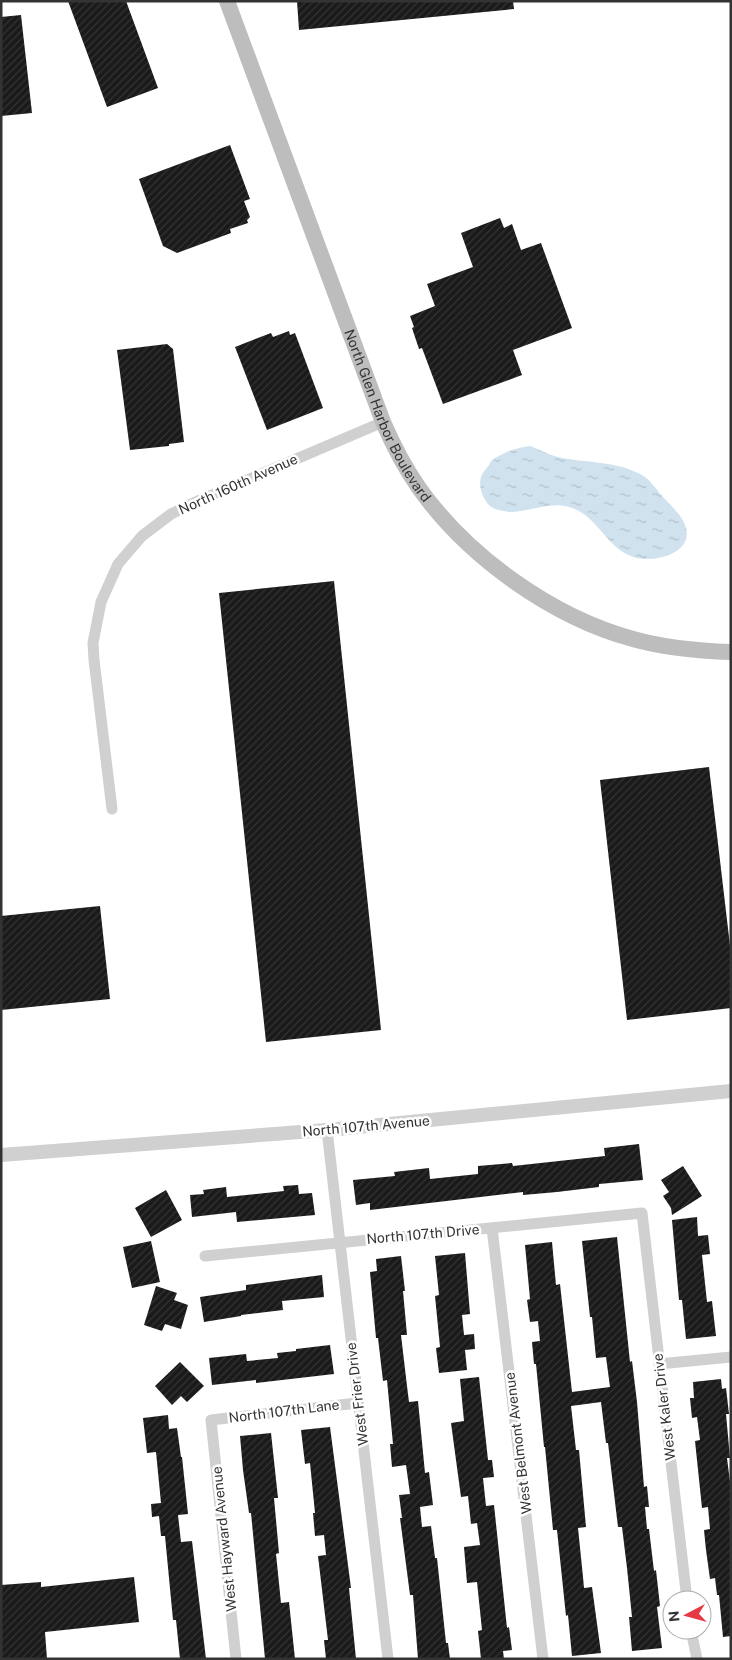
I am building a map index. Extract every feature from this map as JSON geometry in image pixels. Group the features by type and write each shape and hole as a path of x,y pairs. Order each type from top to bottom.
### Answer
{"main road":[{"name":"North Glen Harbor Boulevard","path":"226,1 383,422 404,465 420,489 475,552 523,587 561,610 632,639 668,647 731,652"}],"street":[{"name":"North 160th Avenue","path":"112,809 95,682 93,642 101,602 118,564 142,536 171,514 383,422"},
{"name":"North 107th Avenue","path":"1,1155 327,1130 731,1091"},
{"name":"West Frier Drive","path":"327,1130 388,1659"},
{"name":"North 107th Drive","path":"205,1256 642,1213"},
{"name":"West Kaler Drive","path":"642,1213 686,1590"},
{"name":"West Belmont Avenue","path":"492,1228 543,1659"},
{"path":"659,1364 731,1357"},
{"name":"North 107th Lane","path":"211,1420 357,1402"},
{"name":"West Hayward Avenue","path":"211,1420 236,1659"},
{"path":"692,1640 697,1659"}],"water":[{"path":"530,446 558,457 621,467 644,476 682,519 687,536 685,543 667,556 652,559 632,557 613,544 589,519 569,507 555,505 509,512 492,507 487,503 482,493 480,481 483,473 491,461 500,455 514,449"}],"building":[{"path":"68,1 126,1 158,88 107,107"},
{"path":"297,1 513,1 514,9 299,30"},
{"path":"21,15 32,113 1,116 1,17"},
{"path":"230,145 250,199 244,201 250,217 247,220 248,223 230,229 231,233 177,253 163,246 139,179"},
{"path":"500,218 504,228 512,224 521,250 541,243 572,328 513,350 522,375 443,404 422,348 419,349 410,316 435,306 427,284 473,267 461,233"},
{"path":"289,331 290,335 295,333 323,408 267,430 235,347 271,333 273,337"},
{"path":"167,344 173,349 184,442 169,444 169,446 130,450 117,350"},
{"path":"334,581 381,1030 266,1042 219,593"},
{"path":"709,767 731,954 731,1008 627,1020 600,780"},
{"path":"100,906 110,999 1,1010 1,916"},
{"path":"639,1144 643,1180 599,1184 599,1187 557,1192 523,1195 523,1192 370,1210 370,1203 356,1205 353,1180 395,1176 394,1172 429,1168 430,1179 478,1174 478,1166 512,1163 513,1166 605,1156 604,1148"},
{"path":"683,1166 702,1196 672,1215 671,1208 663,1196 669,1192 661,1180"},
{"path":"298,1185 299,1194 312,1193 315,1215 237,1222 236,1212 192,1217 190,1195 204,1194 203,1190 226,1187 227,1197 284,1191 283,1186"},
{"path":"166,1190 182,1220 151,1237 135,1208"},
{"path":"697,1217 698,1236 708,1235 710,1254 702,1255 707,1302 712,1301 716,1336 686,1339 682,1300 679,1300 672,1220"},
{"path":"617,1237 630,1362 632,1361 637,1402 644,1487 647,1486 649,1507 645,1507 647,1529 649,1529 654,1571 656,1570 660,1606 657,1607 662,1648 632,1651 629,1617 632,1617 622,1527 618,1527 601,1402 571,1406 576,1450 579,1450 586,1527 578,1528 584,1588 592,1587 601,1653 572,1656 557,1530 553,1530 536,1364 534,1364 532,1342 540,1341 538,1321 530,1322 527,1300 530,1299 525,1245 552,1242 556,1285 560,1284 572,1392 610,1387 606,1357 596,1358 582,1241"},
{"path":"151,1241 160,1282 132,1288 123,1247"},
{"path":"465,1253 470,1314 462,1315 464,1335 474,1334 475,1349 465,1350 467,1370 439,1373 436,1348 440,1347 435,1296 439,1295 435,1256"},
{"path":"401,1256 407,1335 401,1335 409,1402 418,1401 425,1473 429,1472 433,1505 420,1507 422,1527 431,1526 435,1558 437,1558 446,1643 448,1643 450,1659 418,1659 413,1595 410,1595 400,1518 402,1518 399,1495 410,1494 406,1465 392,1467 390,1444 393,1444 387,1380 383,1381 378,1338 376,1338 370,1272 377,1271 376,1259"},
{"path":"322,1275 324,1297 282,1301 283,1310 204,1322 200,1297 246,1290 246,1285"},
{"path":"156,1286 177,1293 174,1300 188,1305 181,1329 165,1324 162,1331 144,1325"},
{"path":"330,1345 334,1374 256,1383 256,1380 212,1385 209,1358 246,1354 247,1361 278,1358 277,1353"},
{"path":"180,1362 204,1386 187,1402 181,1396 172,1405 155,1386"},
{"path":"479,1377 488,1460 492,1460 494,1477 483,1478 486,1506 494,1505 507,1628 509,1627 512,1650 503,1651 504,1659 481,1659 478,1631 482,1630 477,1582 467,1583 464,1547 480,1545 477,1523 471,1524 468,1496 461,1497 451,1423 464,1421 460,1379"},
{"path":"721,1379 722,1389 726,1388 729,1414 726,1414 730,1458 727,1458 731,1490 731,1636 723,1637 719,1595 717,1595 715,1578 710,1579 704,1530 710,1529 708,1507 702,1508 695,1441 700,1440 697,1417 692,1418 690,1398 694,1398 693,1382"},
{"path":"168,1415 169,1429 177,1428 182,1457 188,1514 178,1515 181,1542 192,1541 206,1659 180,1659 176,1620 173,1620 165,1536 161,1536 159,1516 152,1517 151,1504 161,1503 156,1452 147,1453 143,1418"},
{"path":"330,1427 351,1588 349,1588 356,1659 326,1659 324,1640 328,1640 318,1556 326,1555 324,1535 315,1536 313,1513 315,1513 310,1463 305,1464 301,1430"},
{"path":"271,1433 278,1498 274,1498 279,1553 276,1554 281,1603 289,1602 295,1659 265,1659 251,1513 249,1513 243,1470 240,1436"},
{"path":"134,1577 139,1622 45,1632 47,1659 2,1659 1,1585 41,1582 41,1587"}]}
